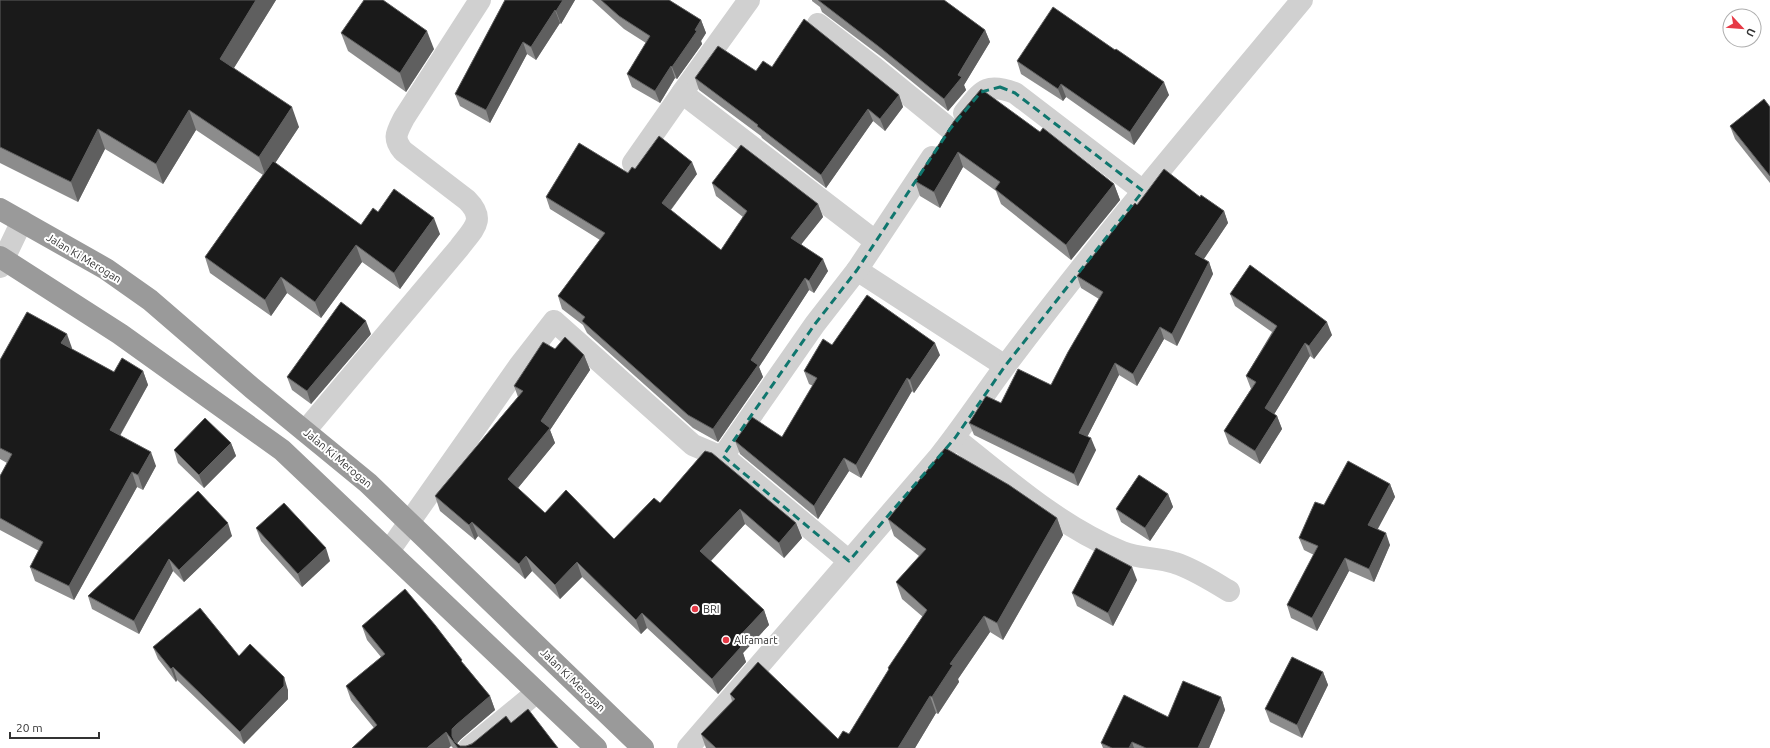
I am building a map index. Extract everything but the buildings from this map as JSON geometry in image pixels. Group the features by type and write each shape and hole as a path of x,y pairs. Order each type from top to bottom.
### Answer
{"highway":[{"name":"Jalan Ki Merogan","path":"0,209 106,269 150,300 368,483 643,748"},
{"path":"1,261 120,334 282,450 596,748"}],"street":[{"path":"305,431 459,248 476,225 478,216 474,208 467,200 403,151 397,144 396,137 404,118 480,0"},
{"path":"633,163 749,0"},
{"path":"688,748 955,438 1005,366 1143,191 1302,0"},
{"path":"818,24 876,68 950,129"},
{"path":"723,456 815,324 857,270 950,129 981,92 990,88 1000,88 1015,93 1143,191"},
{"path":"682,93 875,241"},
{"path":"1,261 22,222"},
{"path":"857,270 1005,366"},
{"path":"389,551 519,366 554,321 693,444 712,453 723,456 850,561"},
{"path":"955,438 1042,507 1084,534 1136,557 1160,559 1176,563 1229,591"},
{"path":"469,748 537,692"}],"highlighted area":[{"path":"1000,87 1015,93 1143,191 1005,366 955,438 849,561 723,456 815,324 857,270 950,129 981,92"}],"place":[{"name":"BRI","path":"695,609"},
{"name":"Alfamart","path":"726,640"}]}
